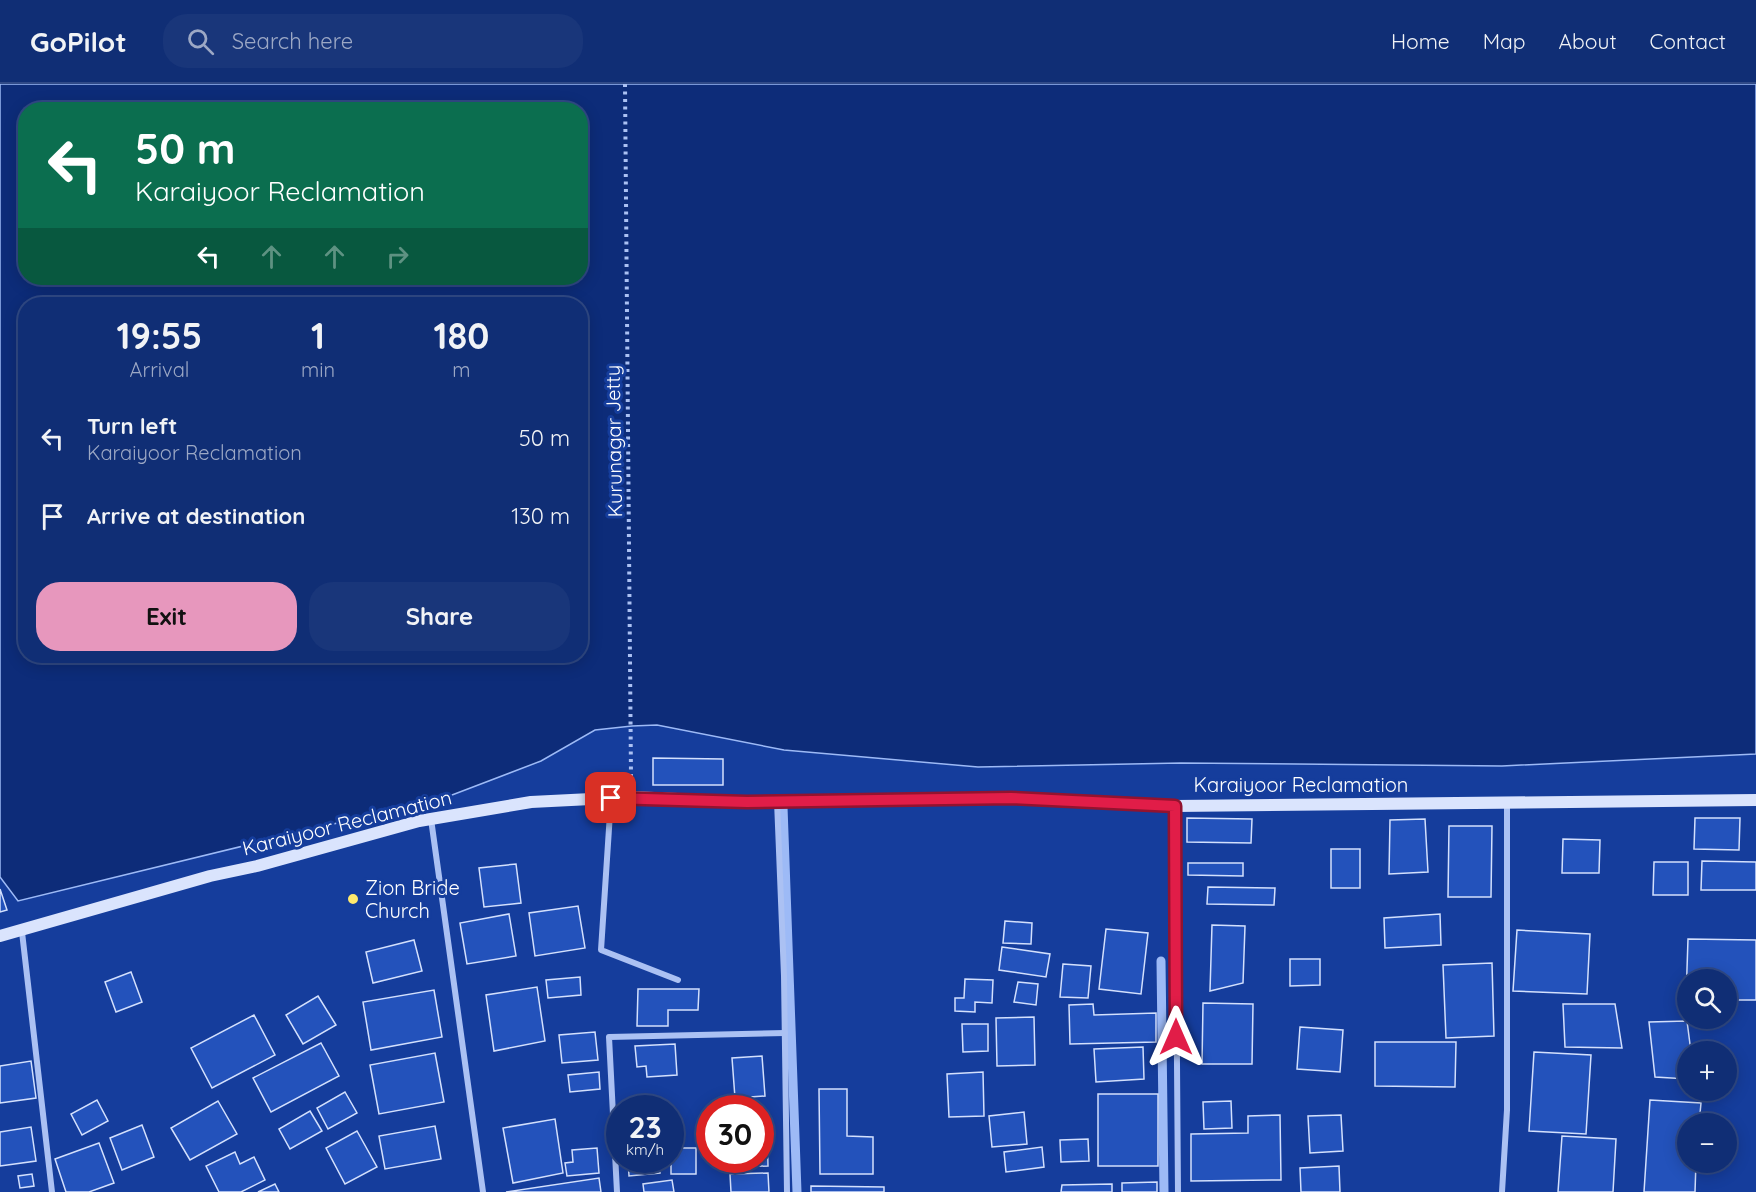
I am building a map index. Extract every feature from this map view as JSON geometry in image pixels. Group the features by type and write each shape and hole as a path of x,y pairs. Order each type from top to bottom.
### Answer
{"main road":[{"name":"Karaiyoor Reclamation","path":"0,936 22,932 210,876 257,866 431,818 531,802 631,797 747,802 1011,798 1175,806 1756,800"}],"street":[{"path":"611,798 602,950 678,980"},
{"path":"777,800 787,1192"},
{"path":"1502,1192 1507,1110 1507,804"},
{"path":"1175,806 1178,1192"},
{"path":"431,818 483,1192"},
{"path":"22,932 52,1192"},
{"path":"617,1192 609,1037 784,1033"}],"path":[{"name":"Kurunagar Jetty","path":"625,84 631,797"}],"water":[{"path":"0,84 1756,84 1756,754 1502,766 1181,763 978,767 784,750 657,725 632,726 595,730 541,761 452,795 18,901 0,877"}],"building":[{"path":"653,758 723,759 723,785 653,785"},
{"path":"1187,818 1252,819 1251,843 1187,842"},
{"path":"1695,818 1740,818 1739,850 1694,849"},
{"path":"1425,819 1428,872 1389,874 1390,820"},
{"path":"1449,826 1492,826 1491,897 1448,897"},
{"path":"1563,839 1600,840 1599,873 1562,873"},
{"path":"1331,849 1360,849 1360,888 1331,888"},
{"path":"1702,861 1756,862 1756,890 1701,890"},
{"path":"1654,862 1688,862 1688,895 1653,895"},
{"path":"1188,863 1243,863 1243,876 1188,875"},
{"path":"516,864 521,903 484,907 479,868"},
{"path":"1208,887 1275,888 1274,905 1207,904"},
{"path":"0,889 7,910 0,912"},
{"path":"578,906 585,948 535,956 529,913"},
{"path":"509,914 516,956 467,964 460,923"},
{"path":"1440,914 1441,945 1385,948 1384,918"},
{"path":"1005,921 1032,923 1031,944 1003,943"},
{"path":"1212,925 1245,926 1243,983 1210,991"},
{"path":"1106,929 1148,933 1141,994 1099,989"},
{"path":"1517,930 1590,934 1587,994 1513,991"},
{"path":"1688,939 1756,940 1756,1000 1737,1000 1737,969 1687,969"},
{"path":"414,940 422,971 373,983 366,952"},
{"path":"1002,947 1050,954 1046,977 999,970"},
{"path":"1290,959 1320,959 1320,985 1290,986"},
{"path":"1492,963 1494,1036 1446,1038 1443,965"},
{"path":"1063,964 1091,966 1088,998 1060,997"},
{"path":"131,972 142,1002 116,1012 105,982"},
{"path":"580,977 581,995 548,998 546,980"},
{"path":"965,979 993,980 992,1003 975,1002 975,1012 955,1011 955,998 964,998"},
{"path":"1018,982 1038,984 1036,1005 1014,1002"},
{"path":"537,987 545,1041 494,1051 486,995"},
{"path":"638,989 699,989 698,1010 668,1010 668,1026 637,1026"},
{"path":"434,990 442,1037 371,1050 363,1002"},
{"path":"318,996 336,1025 303,1044 286,1015"},
{"path":"1203,1003 1253,1004 1252,1064 1202,1064"},
{"path":"1093,1004 1094,1015 1156,1013 1156,1042 1070,1044 1069,1005"},
{"path":"1563,1004 1615,1004 1622,1048 1565,1047"},
{"path":"254,1015 275,1055 212,1088 191,1048"},
{"path":"1034,1017 1035,1065 997,1066 996,1018"},
{"path":"1677,1021 1677,1029 1688,1029 1690,1041 1677,1041 1677,1078 1655,1077 1649,1022"},
{"path":"962,1024 988,1024 988,1051 963,1052"},
{"path":"1300,1027 1343,1030 1340,1072 1297,1069"},
{"path":"595,1032 598,1060 562,1063 559,1035"},
{"path":"1375,1042 1456,1042 1455,1087 1375,1086"},
{"path":"321,1043 339,1076 271,1112 253,1078"},
{"path":"675,1044 677,1075 647,1077 646,1066 637,1067 635,1046"},
{"path":"1143,1047 1144,1079 1096,1082 1094,1049"},
{"path":"1534,1052 1591,1055 1586,1134 1529,1131"},
{"path":"435,1053 444,1102 379,1114 370,1065"},
{"path":"762,1056 765,1095 735,1095 732,1058"},
{"path":"31,1061 36,1098 0,1103 0,1066"},
{"path":"599,1072 600,1089 570,1092 568,1075"},
{"path":"983,1072 984,1116 949,1117 947,1074"},
{"path":"819,1089 847,1089 847,1136 873,1137 873,1174 820,1174"},
{"path":"345,1092 357,1113 328,1129 317,1108"},
{"path":"1098,1094 1158,1094 1158,1166 1098,1166"},
{"path":"97,1100 108,1121 82,1135 71,1114"},
{"path":"1650,1100 1701,1103 1700,1113 1677,1113 1677,1173 1696,1173 1695,1192 1644,1192"},
{"path":"218,1101 237,1134 190,1160 171,1128"},
{"path":"1231,1101 1232,1128 1204,1129 1203,1102"},
{"path":"310,1111 322,1131 290,1149 279,1129"},
{"path":"1024,1112 1027,1144 992,1147 989,1116"},
{"path":"1280,1115 1281,1180 1191,1181 1191,1134 1248,1133 1248,1116"},
{"path":"1341,1115 1343,1151 1310,1153 1308,1116"},
{"path":"555,1119 563,1173 513,1183 503,1128"},
{"path":"142,1125 154,1157 122,1170 110,1138"},
{"path":"435,1126 441,1159 385,1169 379,1136"},
{"path":"31,1127 36,1161 0,1166 0,1132"},
{"path":"357,1131 377,1167 345,1184 326,1148"},
{"path":"1562,1136 1616,1139 1613,1192 1558,1192"},
{"path":"1088,1139 1089,1161 1061,1162 1060,1140"},
{"path":"99,1143 114,1183 89,1192 66,1192 55,1159"},
{"path":"1042,1147 1044,1167 1006,1172 1004,1152"},
{"path":"597,1148 599,1173 567,1176 565,1163 573,1162 572,1150"},
{"path":"684,1148 696,1148 696,1174 671,1174 684,1173"},
{"path":"235,1152 240,1164 254,1157 265,1180 241,1192 219,1192 206,1166"},
{"path":"1339,1166 1340,1192 1301,1192 1300,1168"},
{"path":"629,1173 660,1173 629,1176"},
{"path":"768,1173 769,1192 731,1192 730,1174"},
{"path":"32,1174 34,1186 20,1188 18,1176"},
{"path":"599,1178 601,1192 506,1192"},
{"path":"672,1180 674,1192 644,1192 643,1184"},
{"path":"1157,1182 1157,1192 1122,1192 1122,1183"},
{"path":"275,1184 279,1192 258,1192"},
{"path":"1112,1184 1112,1192 1061,1192 1062,1185"},
{"path":"811,1186 884,1187 884,1192 811,1192"}],"waterway":[{"path":"783,807 797,1192"},
{"path":"1161,961 1164,1192"}],"place":[{"name":"Zion Bride Church","path":"353,899"}],"route":[{"path":"611,798 747,802 1011,798 1175,806 1176,1037"}]}
